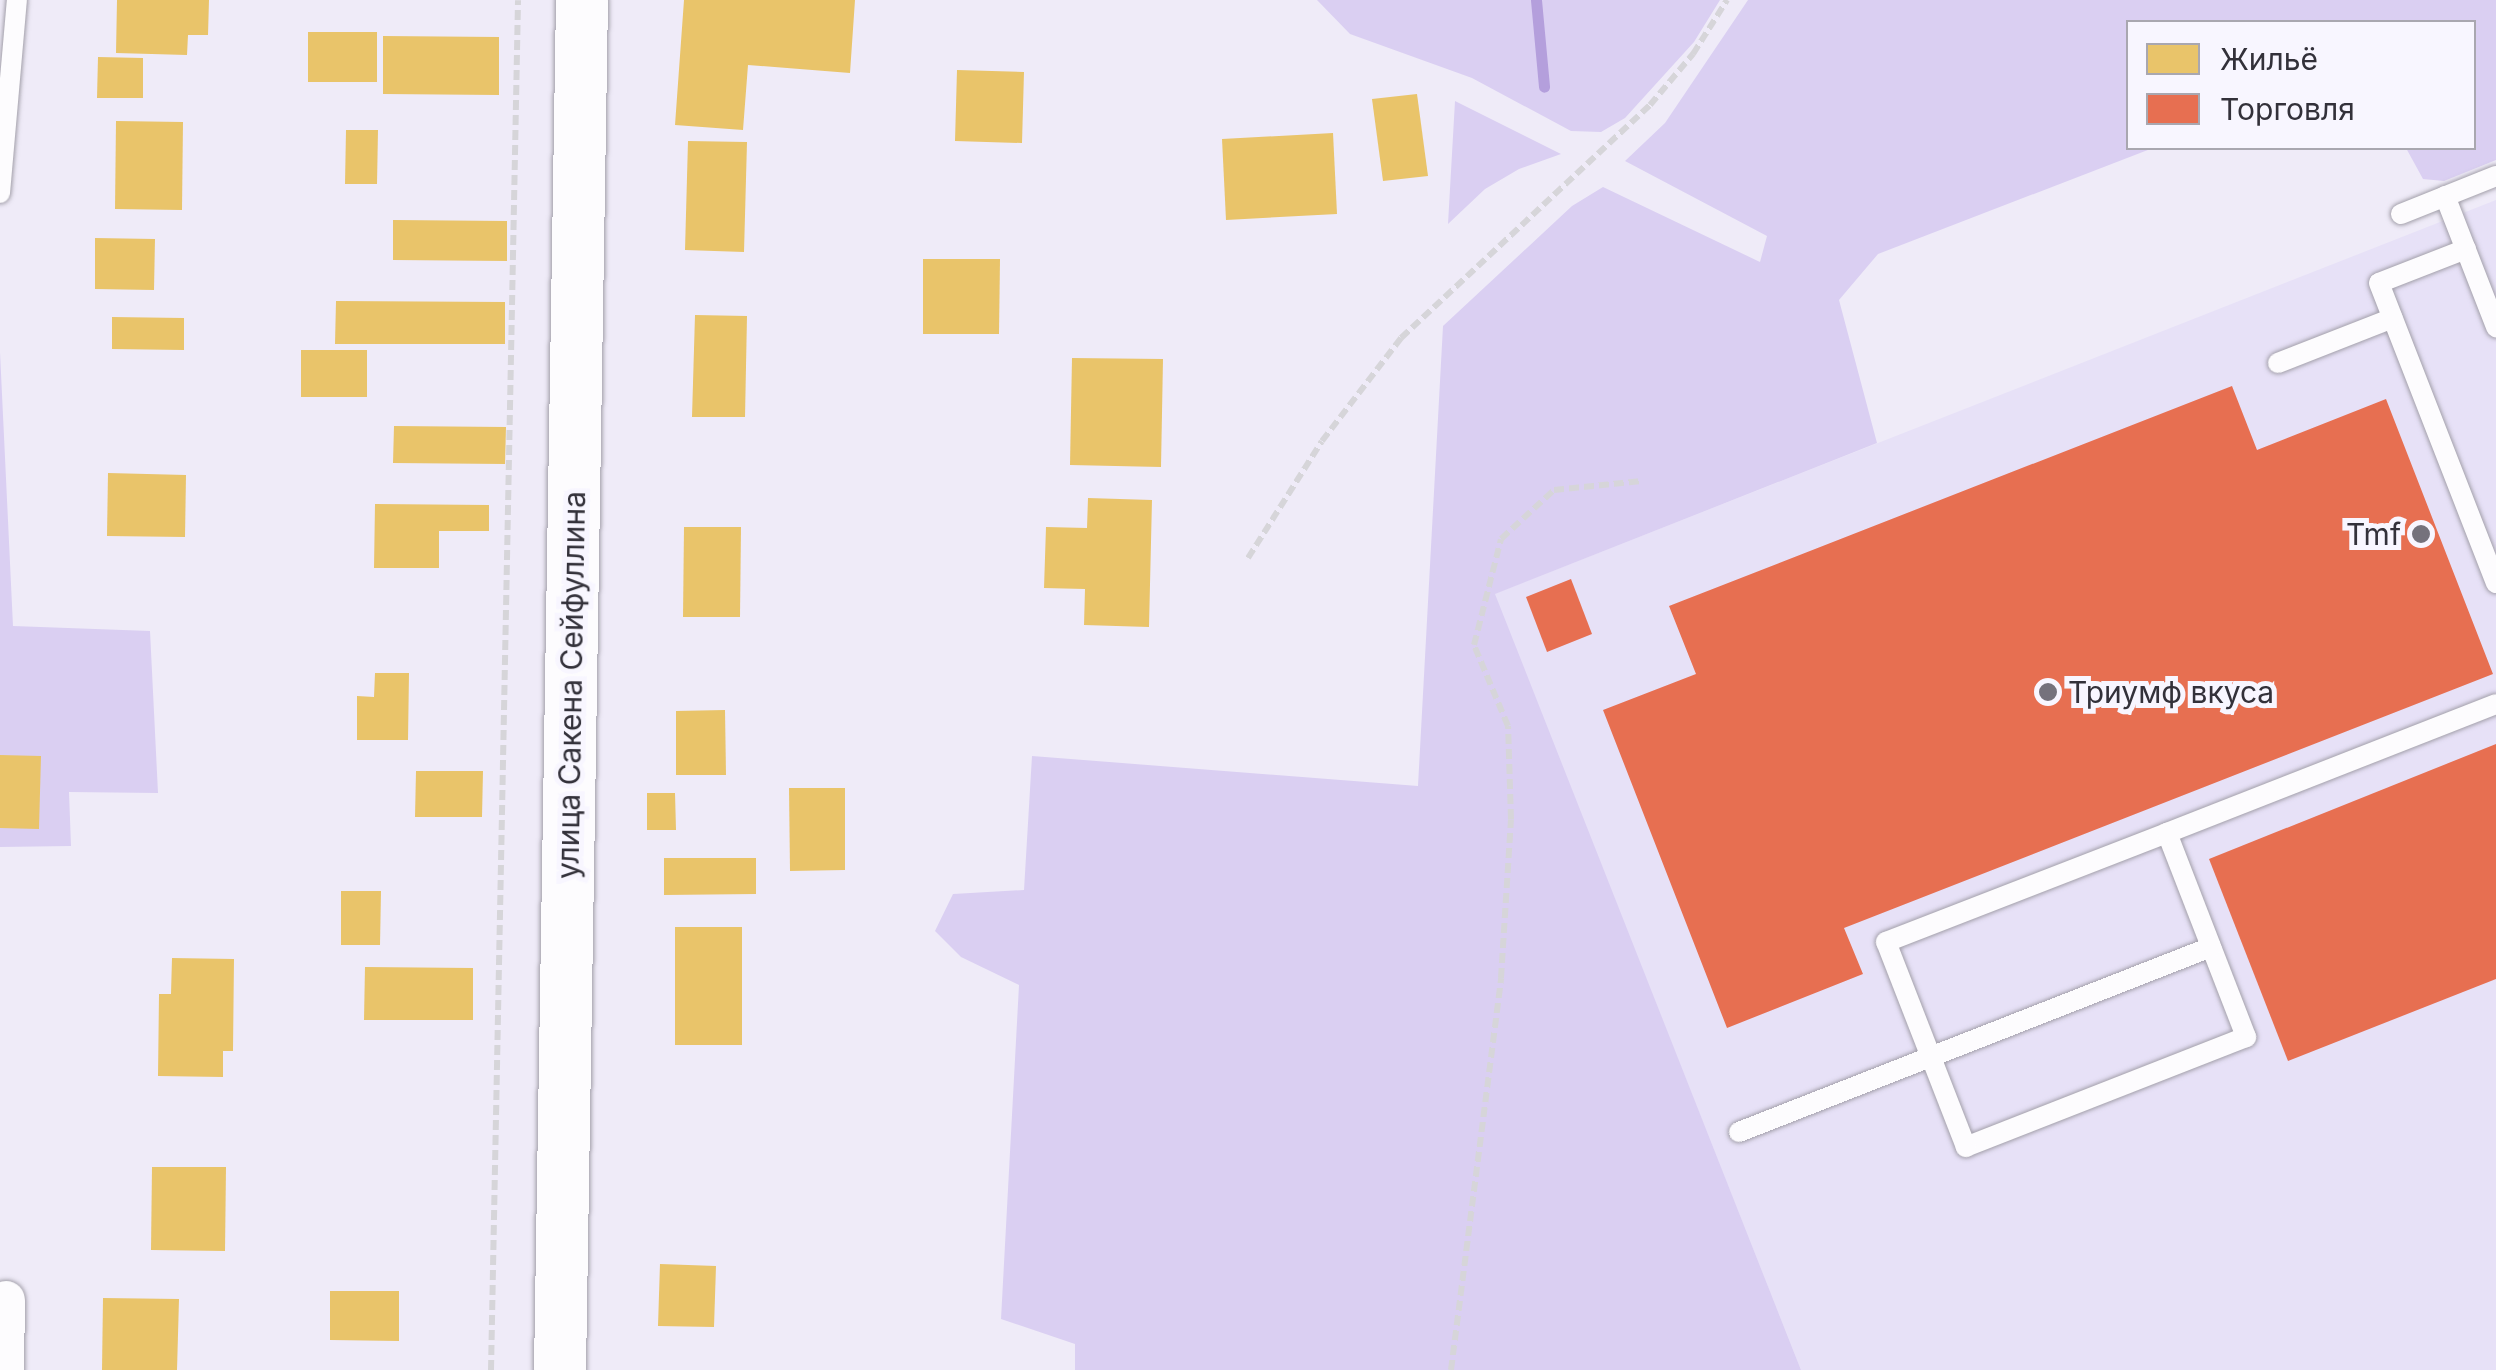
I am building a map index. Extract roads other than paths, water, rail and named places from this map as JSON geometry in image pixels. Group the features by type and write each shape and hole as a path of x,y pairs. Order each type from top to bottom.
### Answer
{"main road":[{"name":"улица Сакена Сейфуллина","path":"560,1370 582,0"}],"street":[{"path":"5,1370 6,1300"}],"lane":[{"path":"0,193 16,0"},
{"path":"2401,214 2496,176"},
{"path":"2445,196 2496,327"},
{"path":"2466,250 2379,283 2496,583"},
{"path":"2278,364 2393,318"},
{"path":"2167,832 2246,1037 1966,1147 1886,942 2167,832 2496,704"},
{"path":"1739,1132 2212,947"}],"waterway":[{"path":"1536,0 1544,87"}],"place":[{"name":"Tmf","path":"2421,534"},
{"name":"Триумф вкуса","path":"2048,692"}]}
